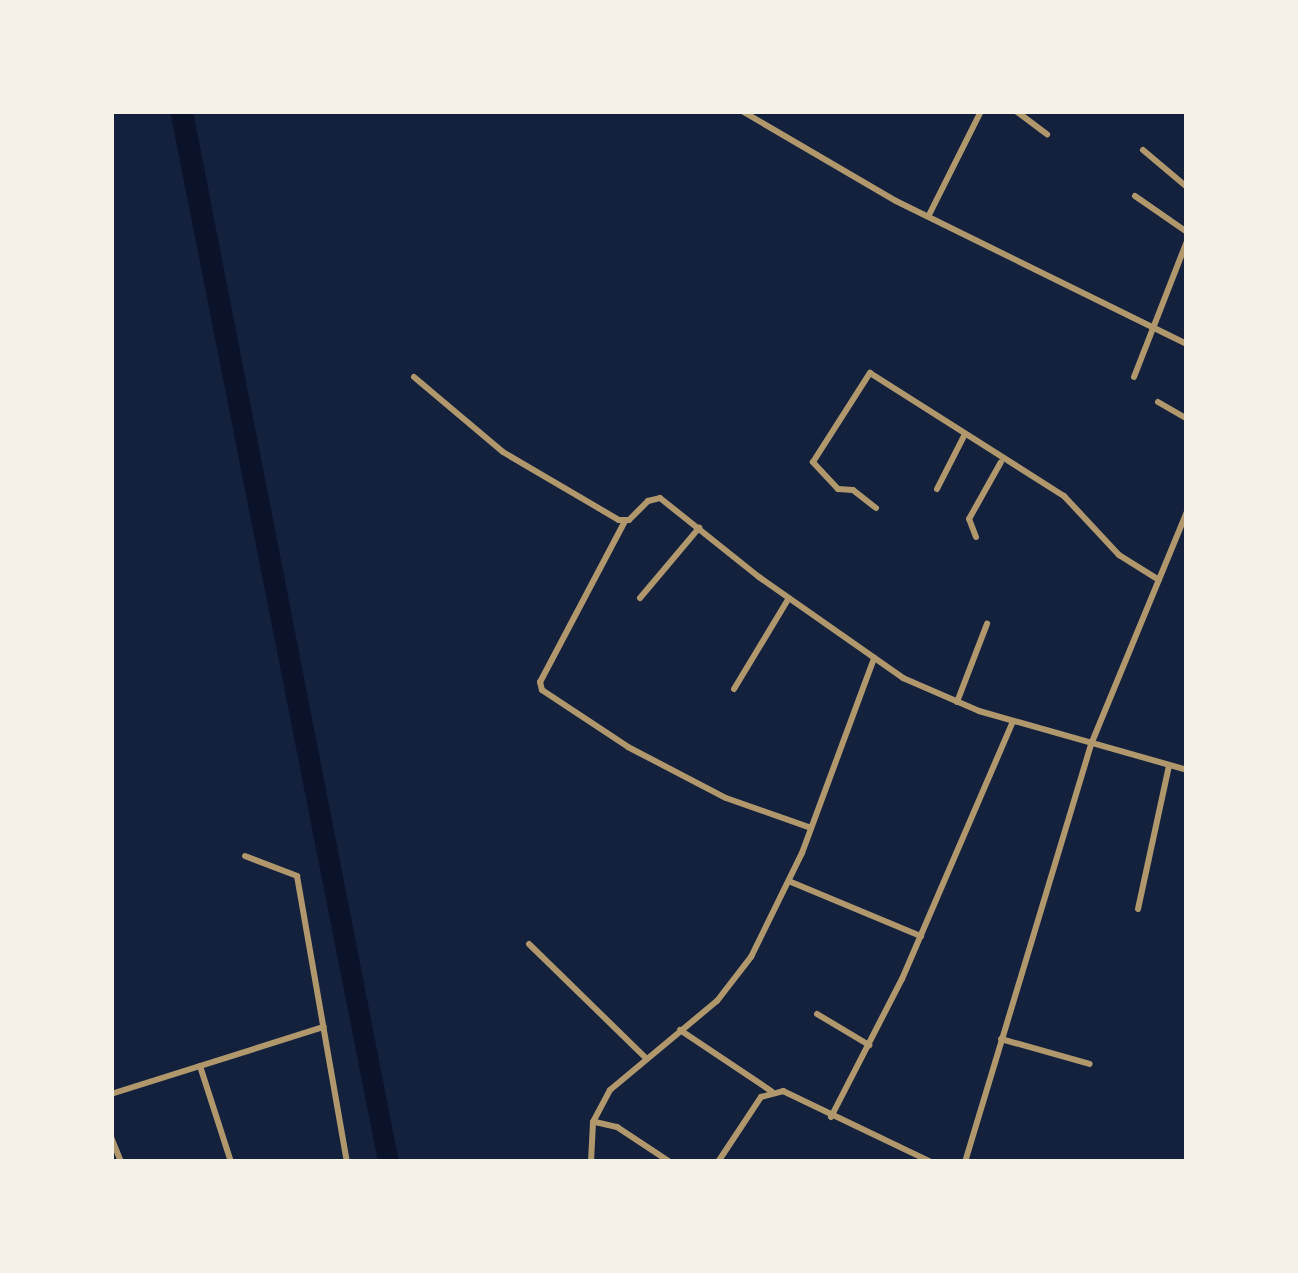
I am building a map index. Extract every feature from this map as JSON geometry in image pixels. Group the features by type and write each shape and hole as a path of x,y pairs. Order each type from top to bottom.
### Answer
{"street":[{"path":"742,111 928,217 1187,344"},
{"path":"928,217 981,111"},
{"path":"1016,111 1047,134"},
{"path":"1143,150 1187,187"},
{"path":"1134,377 1187,237 1135,196"},
{"path":"876,508 853,490 838,489 813,466 815,454 866,376 884,379 964,436 1064,496 1118,555 1159,580"},
{"path":"414,377 502,452 625,521"},
{"path":"1158,402 1187,419"},
{"path":"937,489 964,436"},
{"path":"976,537 969,519 1002,460"},
{"path":"811,828 726,798 628,747 542,690 540,682 625,521 656,497 904,678 1013,721 1187,770"},
{"path":"965,1162 1092,742 1187,512"},
{"path":"640,598 699,529"},
{"path":"734,688 789,598"},
{"path":"958,702 987,624"},
{"path":"591,1162 593,1122 610,1090 732,986 790,882 874,658"},
{"path":"831,1117 921,936 1013,721"},
{"path":"1138,909 1169,765"},
{"path":"245,856 297,876 347,1162"},
{"path":"790,882 921,936"},
{"path":"529,944 646,1058"},
{"path":"817,1014 869,1045"},
{"path":"111,1094 324,1027"},
{"path":"680,1030 771,1091"},
{"path":"1000,1039 1090,1064"},
{"path":"200,1066 231,1162"},
{"path":"718,1162 761,1097 771,1091 783,1091 931,1162"},
{"path":"593,1122 617,1127 670,1162"},
{"path":"111,1137 121,1162"}],"water":[{"path":"170,111 193,111 399,1162 378,1162"}]}
